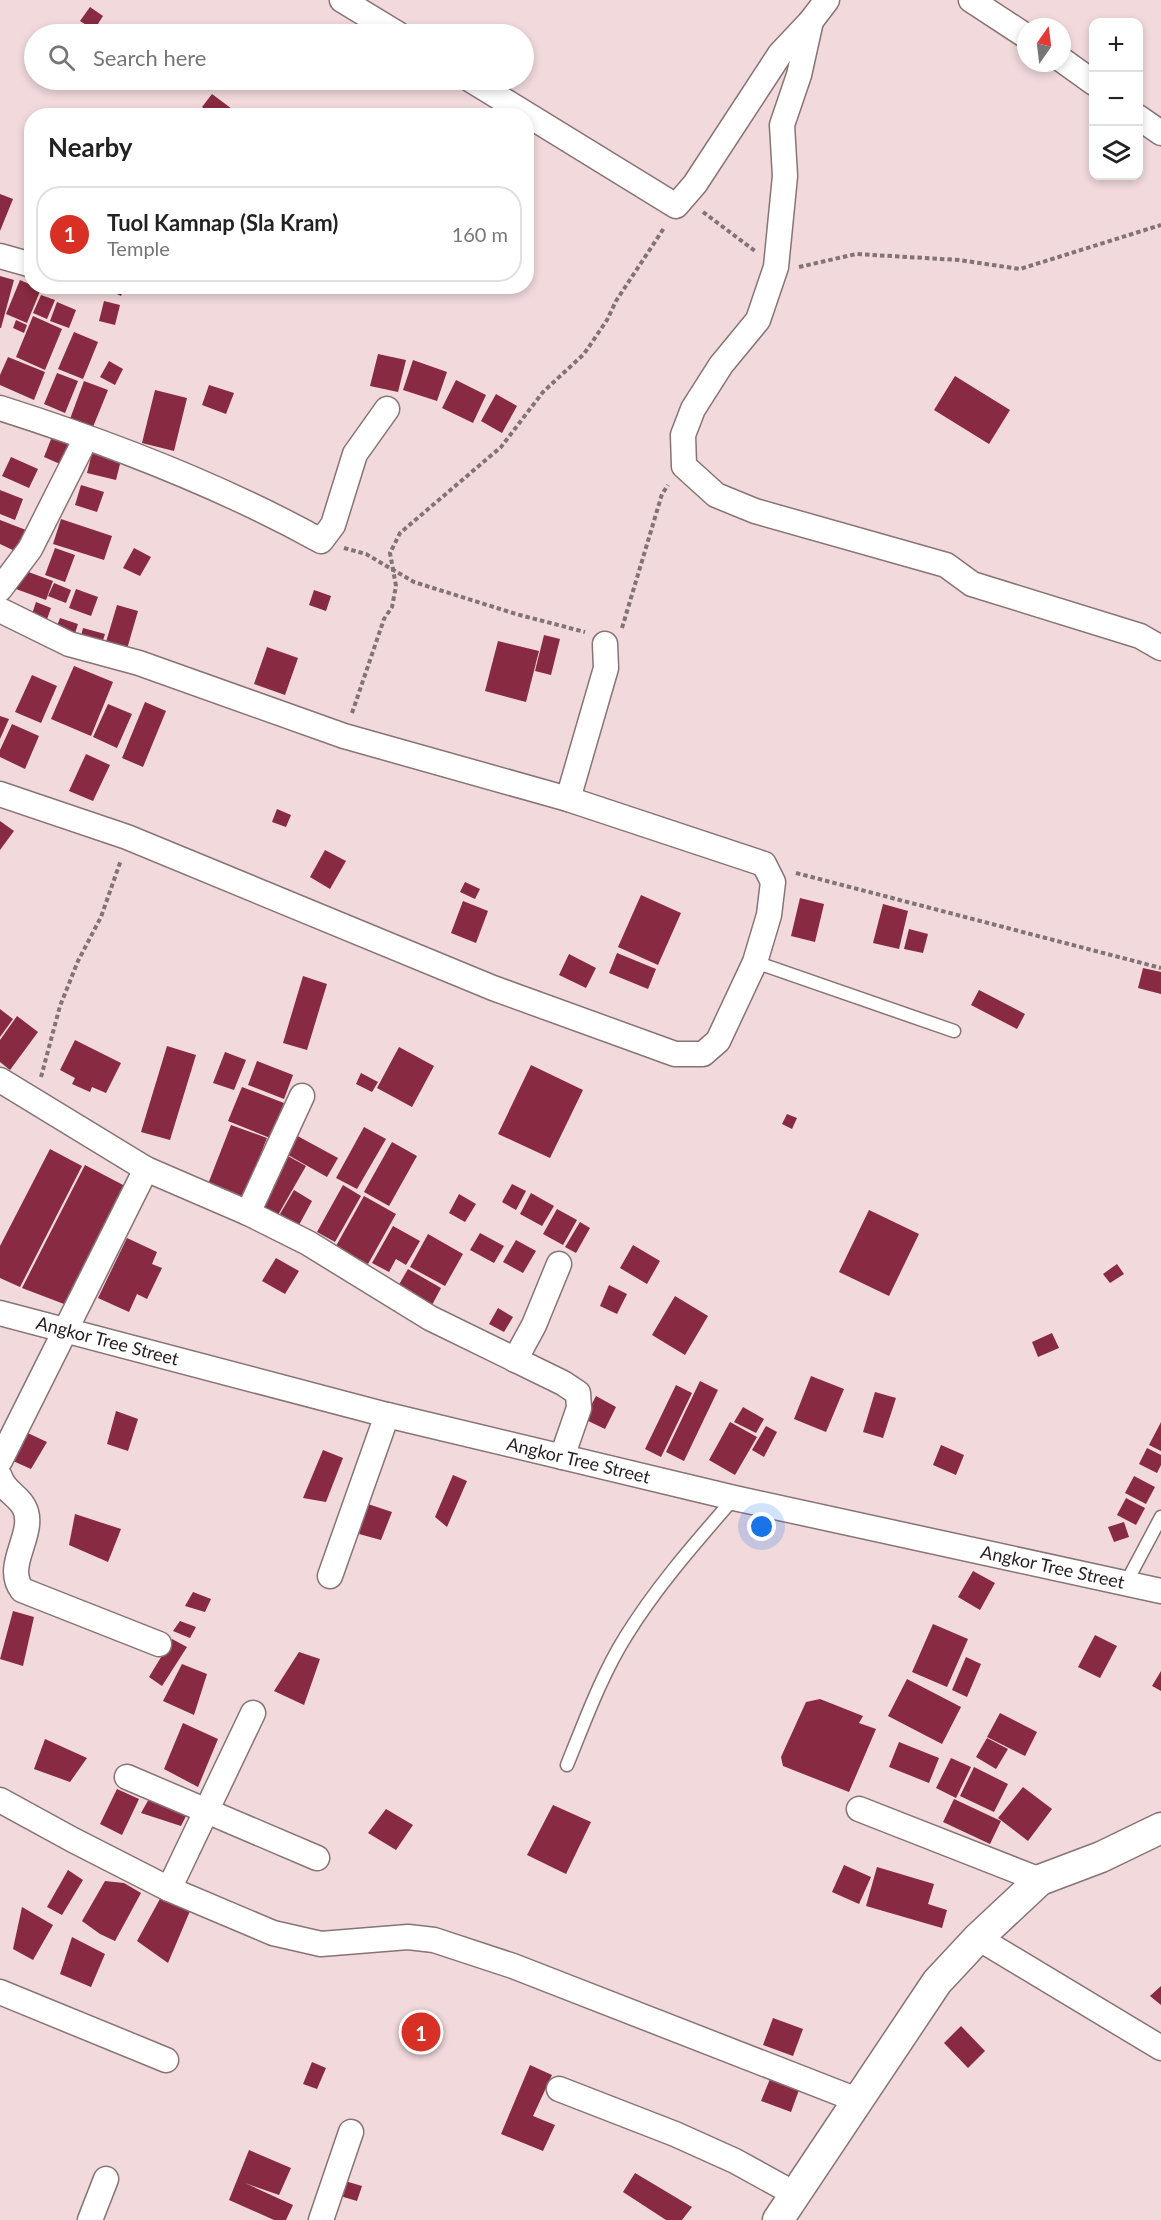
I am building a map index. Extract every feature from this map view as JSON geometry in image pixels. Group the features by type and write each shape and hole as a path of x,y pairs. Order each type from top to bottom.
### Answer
{"street":[{"path":"342,0 382,24"},
{"path":"534,117 680,202 695,184 780,54 811,21 826,0"},
{"path":"971,0 1017,30"},
{"path":"811,21 799,75 782,125 784,176 776,267 758,320 721,364 693,409 683,435 684,466 716,495 755,511 946,565 972,584 1140,636 1160,646"},
{"path":"1071,66 1089,79"},
{"path":"488,90 519,108"},
{"path":"1143,120 1161,133"},
{"path":"0,256 24,262"},
{"path":"0,408 86,438 239,498 321,541 333,525 355,454 387,409"},
{"path":"0,589 30,549 86,438"},
{"path":"0,610 69,644 139,663 344,736 567,799 764,864 772,882 769,915 756,962 718,1041 703,1054 675,1054 492,988 127,837 0,794"},
{"path":"567,799 606,668 605,644"},
{"path":"0,1080 146,1169 248,1213 308,1243 430,1318 563,1383 578,1393 579,1408 562,1457"},
{"path":"248,1213 302,1096"},
{"path":"0,1461 146,1169"},
{"path":"515,1360 534,1326 559,1264"},
{"name":"Angkor Tree Street","path":"0,1313 387,1415 562,1457 734,1498 1161,1591"},
{"path":"330,1576 387,1415"},
{"path":"0,1477 2,1484 19,1497 27,1514 27,1526 17,1560 17,1583 22,1590 159,1644"},
{"path":"169,1889 253,1713"},
{"path":"127,1778 317,1858"},
{"path":"0,1800 169,1889 273,1933 321,1944 408,1937 434,1940 513,1966 857,2100"},
{"path":"859,1809 1040,1880"},
{"path":"778,2220 937,1983 978,1938 1040,1880 1101,1857 1161,1828"},
{"path":"978,1938 1161,2048"},
{"path":"0,1992 166,2060"},
{"path":"559,2089 675,2134 735,2161 795,2194"},
{"path":"321,2220 351,2132"},
{"path":"90,2220 106,2180"}],"lane":[{"path":"756,962 954,1031"},
{"path":"567,1765 599,1686 627,1636 671,1572 734,1498"},
{"path":"1126,1583 1161,1517"}],"path":[{"path":"344,736 374,654 384,619 392,607 396,586 390,553 400,533 501,447 543,392 584,354 680,202 776,267 802,267 856,254 959,260 1020,269 1161,225"},
{"path":"321,541 366,554 414,582 516,614 586,632 605,644 621,631 662,494 678,470 684,466"},
{"path":"35,1101 60,1006 78,961 100,917 127,837"},
{"path":"764,864 1161,968"}],"building":[{"path":"90,7 103,16 98,24 85,24 80,21"},
{"path":"212,94 231,108 203,108"},
{"path":"0,194 13,199 0,231"},
{"path":"0,276 14,280 1,328 0,328"},
{"path":"20,280 24,282 24,294 39,294 27,323 6,314"},
{"path":"41,295 55,300 47,319 33,313"},
{"path":"104,301 120,305 115,325 99,321"},
{"path":"57,302 76,310 69,328 50,321"},
{"path":"33,316 62,329 45,370 16,357"},
{"path":"16,320 27,325 24,333 13,328"},
{"path":"74,332 98,342 83,379 58,369"},
{"path":"378,354 406,360 398,392 370,386"},
{"path":"8,357 45,372 34,400 0,385 0,375"},
{"path":"413,360 447,372 437,401 403,390"},
{"path":"109,361 123,369 115,385 100,377"},
{"path":"57,373 78,381 65,413 44,404"},
{"path":"955,376 1010,410 989,444 934,410"},
{"path":"456,380 486,395 473,423 442,408"},
{"path":"84,381 108,390 93,427 70,419"},
{"path":"209,385 234,393 226,414 202,405"},
{"path":"155,390 187,398 174,451 142,443"},
{"path":"496,394 517,406 502,433 481,421"},
{"path":"53,434 70,441 60,464 44,457"},
{"path":"92,453 121,460 116,480 87,473"},
{"path":"11,457 38,469 29,488 2,476"},
{"path":"81,485 104,492 97,512 75,505"},
{"path":"0,490 23,499 15,520 0,514"},
{"path":"61,519 112,536 104,560 53,544"},
{"path":"0,520 26,530 17,552 0,544"},
{"path":"55,548 75,555 65,582 45,575"},
{"path":"134,548 151,557 140,576 123,568"},
{"path":"23,570 53,581 46,600 16,589"},
{"path":"54,583 71,590 66,603 48,596"},
{"path":"76,589 98,597 91,616 69,608"},
{"path":"314,590 331,596 326,611 309,605"},
{"path":"36,602 51,608 46,622 31,617"},
{"path":"117,605 138,611 127,649 106,642"},
{"path":"60,618 78,624 74,637 55,631"},
{"path":"83,628 105,634 101,647 80,640"},
{"path":"544,635 560,639 551,675 535,671"},
{"path":"498,641 539,651 526,702 485,691"},
{"path":"267,647 298,658 285,695 254,684"},
{"path":"74,666 113,682 91,736 51,719"},
{"path":"32,675 57,686 41,723 15,712"},
{"path":"145,702 166,711 143,767 122,758"},
{"path":"108,704 132,714 117,748 93,737"},
{"path":"0,716 9,719 0,739"},
{"path":"12,724 39,736 25,769 0,757 0,750"},
{"path":"86,754 110,765 93,801 69,791"},
{"path":"277,809 291,815 286,827 272,822"},
{"path":"0,821 14,831 0,850"},
{"path":"325,850 346,861 330,889 310,877"},
{"path":"465,882 480,889 475,899 460,892"},
{"path":"641,895 681,913 658,965 618,947"},
{"path":"800,898 824,904 815,942 791,936"},
{"path":"463,901 488,911 476,943 451,933"},
{"path":"883,904 908,911 899,949 873,943"},
{"path":"909,929 928,934 923,953 904,949"},
{"path":"617,953 656,969 648,989 609,973"},
{"path":"569,954 596,968 586,988 559,975"},
{"path":"1143,968 1161,972 1161,994 1138,988"},
{"path":"303,976 327,984 307,1050 283,1043"},
{"path":"979,990 1025,1014 1017,1029 971,1005"},
{"path":"0,1009 13,1019 0,1037"},
{"path":"17,1016 38,1032 10,1070 0,1062 0,1040"},
{"path":"75,1040 121,1063 106,1093 92,1087 90,1092 72,1084 75,1078 60,1070"},
{"path":"167,1046 196,1055 170,1140 141,1132"},
{"path":"399,1047 434,1066 412,1107 377,1088"},
{"path":"225,1052 246,1060 234,1090 213,1083"},
{"path":"257,1061 293,1075 284,1099 248,1085"},
{"path":"531,1065 583,1090 550,1158 498,1134"},
{"path":"361,1073 378,1082 372,1092 356,1084"},
{"path":"242,1087 284,1103 270,1138 228,1121"},
{"path":"787,1114 797,1118 792,1129 782,1124"},
{"path":"231,1125 267,1138 244,1197 208,1184"},
{"path":"364,1127 386,1139 357,1189 336,1178"},
{"path":"292,1133 338,1158 327,1177 281,1151"},
{"path":"392,1142 417,1156 389,1206 364,1192"},
{"path":"50,1149 82,1166 20,1287 0,1278 0,1246"},
{"path":"286,1155 306,1166 278,1215 258,1204"},
{"path":"85,1165 125,1186 64,1304 22,1288"},
{"path":"512,1184 526,1191 516,1210 502,1202"},
{"path":"343,1185 361,1196 335,1242 317,1232"},
{"path":"294,1190 312,1201 299,1225 280,1214"},
{"path":"531,1193 554,1206 542,1226 520,1214"},
{"path":"459,1194 476,1204 465,1222 449,1213"},
{"path":"364,1196 396,1214 368,1264 336,1246"},
{"path":"557,1209 577,1220 563,1245 543,1234"},
{"path":"869,1210 919,1234 889,1296 839,1272"},
{"path":"580,1222 590,1228 576,1253 565,1247"},
{"path":"393,1226 420,1241 406,1265 396,1259 389,1272 372,1263"},
{"path":"480,1233 504,1246 494,1263 470,1250"},
{"path":"428,1234 463,1254 445,1286 410,1267"},
{"path":"127,1238 157,1252 152,1264 162,1268 147,1299 137,1294 129,1312 98,1298"},
{"path":"516,1240 536,1251 523,1273 503,1262"},
{"path":"633,1245 660,1261 647,1284 620,1268"},
{"path":"276,1258 299,1271 285,1294 262,1281"},
{"path":"1117,1264 1124,1274 1110,1283 1103,1274"},
{"path":"408,1269 441,1288 431,1307 397,1288"},
{"path":"609,1285 627,1294 617,1314 600,1306"},
{"path":"675,1296 708,1316 685,1355 652,1335"},
{"path":"498,1308 513,1317 504,1332 489,1324"},
{"path":"1052,1333 1059,1348 1038,1357 1032,1342"},
{"path":"811,1376 844,1389 826,1432 794,1419"},
{"path":"700,1381 718,1390 684,1461 666,1452"},
{"path":"676,1385 692,1393 661,1457 645,1449"},
{"path":"875,1392 896,1398 883,1438 863,1432"},
{"path":"596,1396 616,1407 605,1429 584,1419"},
{"path":"743,1407 764,1419 756,1433 734,1422"},
{"path":"116,1411 138,1419 128,1451 107,1444"},
{"path":"730,1422 757,1437 735,1475 709,1460"},
{"path":"1161,1422 1161,1451 1149,1445"},
{"path":"766,1426 777,1432 764,1457 752,1450"},
{"path":"17,1428 47,1442 31,1469 4,1457"},
{"path":"941,1445 964,1455 956,1475 933,1465"},
{"path":"1147,1448 1161,1455 1161,1465 1157,1473 1139,1464"},
{"path":"323,1450 343,1458 326,1502 303,1498"},
{"path":"453,1475 467,1481 447,1527 435,1517"},
{"path":"1134,1476 1155,1487 1146,1504 1125,1493"},
{"path":"1126,1498 1145,1508 1136,1525 1117,1515"},
{"path":"368,1504 392,1512 381,1540 359,1534"},
{"path":"75,1514 121,1529 108,1562 69,1545"},
{"path":"1124,1522 1129,1537 1114,1542 1108,1527"},
{"path":"973,1571 995,1583 980,1610 958,1597"},
{"path":"193,1592 211,1599 205,1612 185,1606"},
{"path":"13,1611 34,1617 23,1666 0,1659"},
{"path":"180,1621 196,1627 190,1638 173,1631"},
{"path":"933,1624 968,1639 947,1687 912,1672"},
{"path":"1095,1635 1117,1646 1100,1678 1078,1667"},
{"path":"172,1639 187,1647 162,1686 149,1677"},
{"path":"299,1652 320,1659 304,1705 274,1691"},
{"path":"966,1657 981,1664 967,1697 952,1690"},
{"path":"182,1664 207,1674 194,1715 163,1701"},
{"path":"1161,1671 1161,1691 1152,1686"},
{"path":"907,1679 961,1707 942,1744 888,1716"},
{"path":"820,1699 863,1716 859,1723 876,1729 849,1792 783,1766 781,1757 806,1702"},
{"path":"1000,1713 1037,1732 1025,1756 987,1737"},
{"path":"183,1723 218,1739 198,1787 164,1769"},
{"path":"987,1738 1008,1749 996,1769 976,1757"},
{"path":"45,1739 87,1758 70,1782 34,1769"},
{"path":"899,1742 939,1758 929,1783 889,1767"},
{"path":"951,1758 971,1767 956,1798 936,1788"},
{"path":"974,1767 1008,1784 994,1812 960,1796"},
{"path":"1023,1787 1052,1809 1028,1841 998,1818"},
{"path":"117,1789 139,1799 122,1835 100,1824"},
{"path":"150,1797 188,1812 181,1826 141,1813"},
{"path":"954,1799 1001,1821 990,1844 943,1822"},
{"path":"553,1805 591,1822 566,1874 527,1855"},
{"path":"386,1809 413,1825 396,1850 368,1833"},
{"path":"844,1865 871,1877 859,1904 832,1892"},
{"path":"877,1867 934,1884 928,1904 947,1910 942,1928 866,1906"},
{"path":"68,1870 83,1880 62,1915 47,1907"},
{"path":"105,1881 124,1883 141,1893 115,1941 82,1921"},
{"path":"161,1897 190,1911 168,1963 137,1941"},
{"path":"22,1907 53,1925 33,1960 13,1949"},
{"path":"72,1937 105,1954 91,1987 60,1974"},
{"path":"1161,1986 1161,2005 1150,1996"},
{"path":"773,2018 803,2029 793,2056 763,2045"},
{"path":"961,2026 985,2051 968,2068 944,2043"},
{"path":"312,2062 326,2068 317,2089 303,2084"},
{"path":"530,2065 552,2075 533,2116 555,2125 543,2151 501,2134"},
{"path":"770,2079 799,2090 791,2112 761,2101"},
{"path":"249,2150 291,2168 279,2195 245,2183 293,2205 286,2220 274,2220 229,2200"},
{"path":"635,2173 692,2207 682,2220 666,2220 623,2192"},
{"path":"345,2181 362,2186 357,2201 340,2196"}],"place":[{"name":"Tuol Kamnap (Sla Kram)","path":"421,2032"}]}
